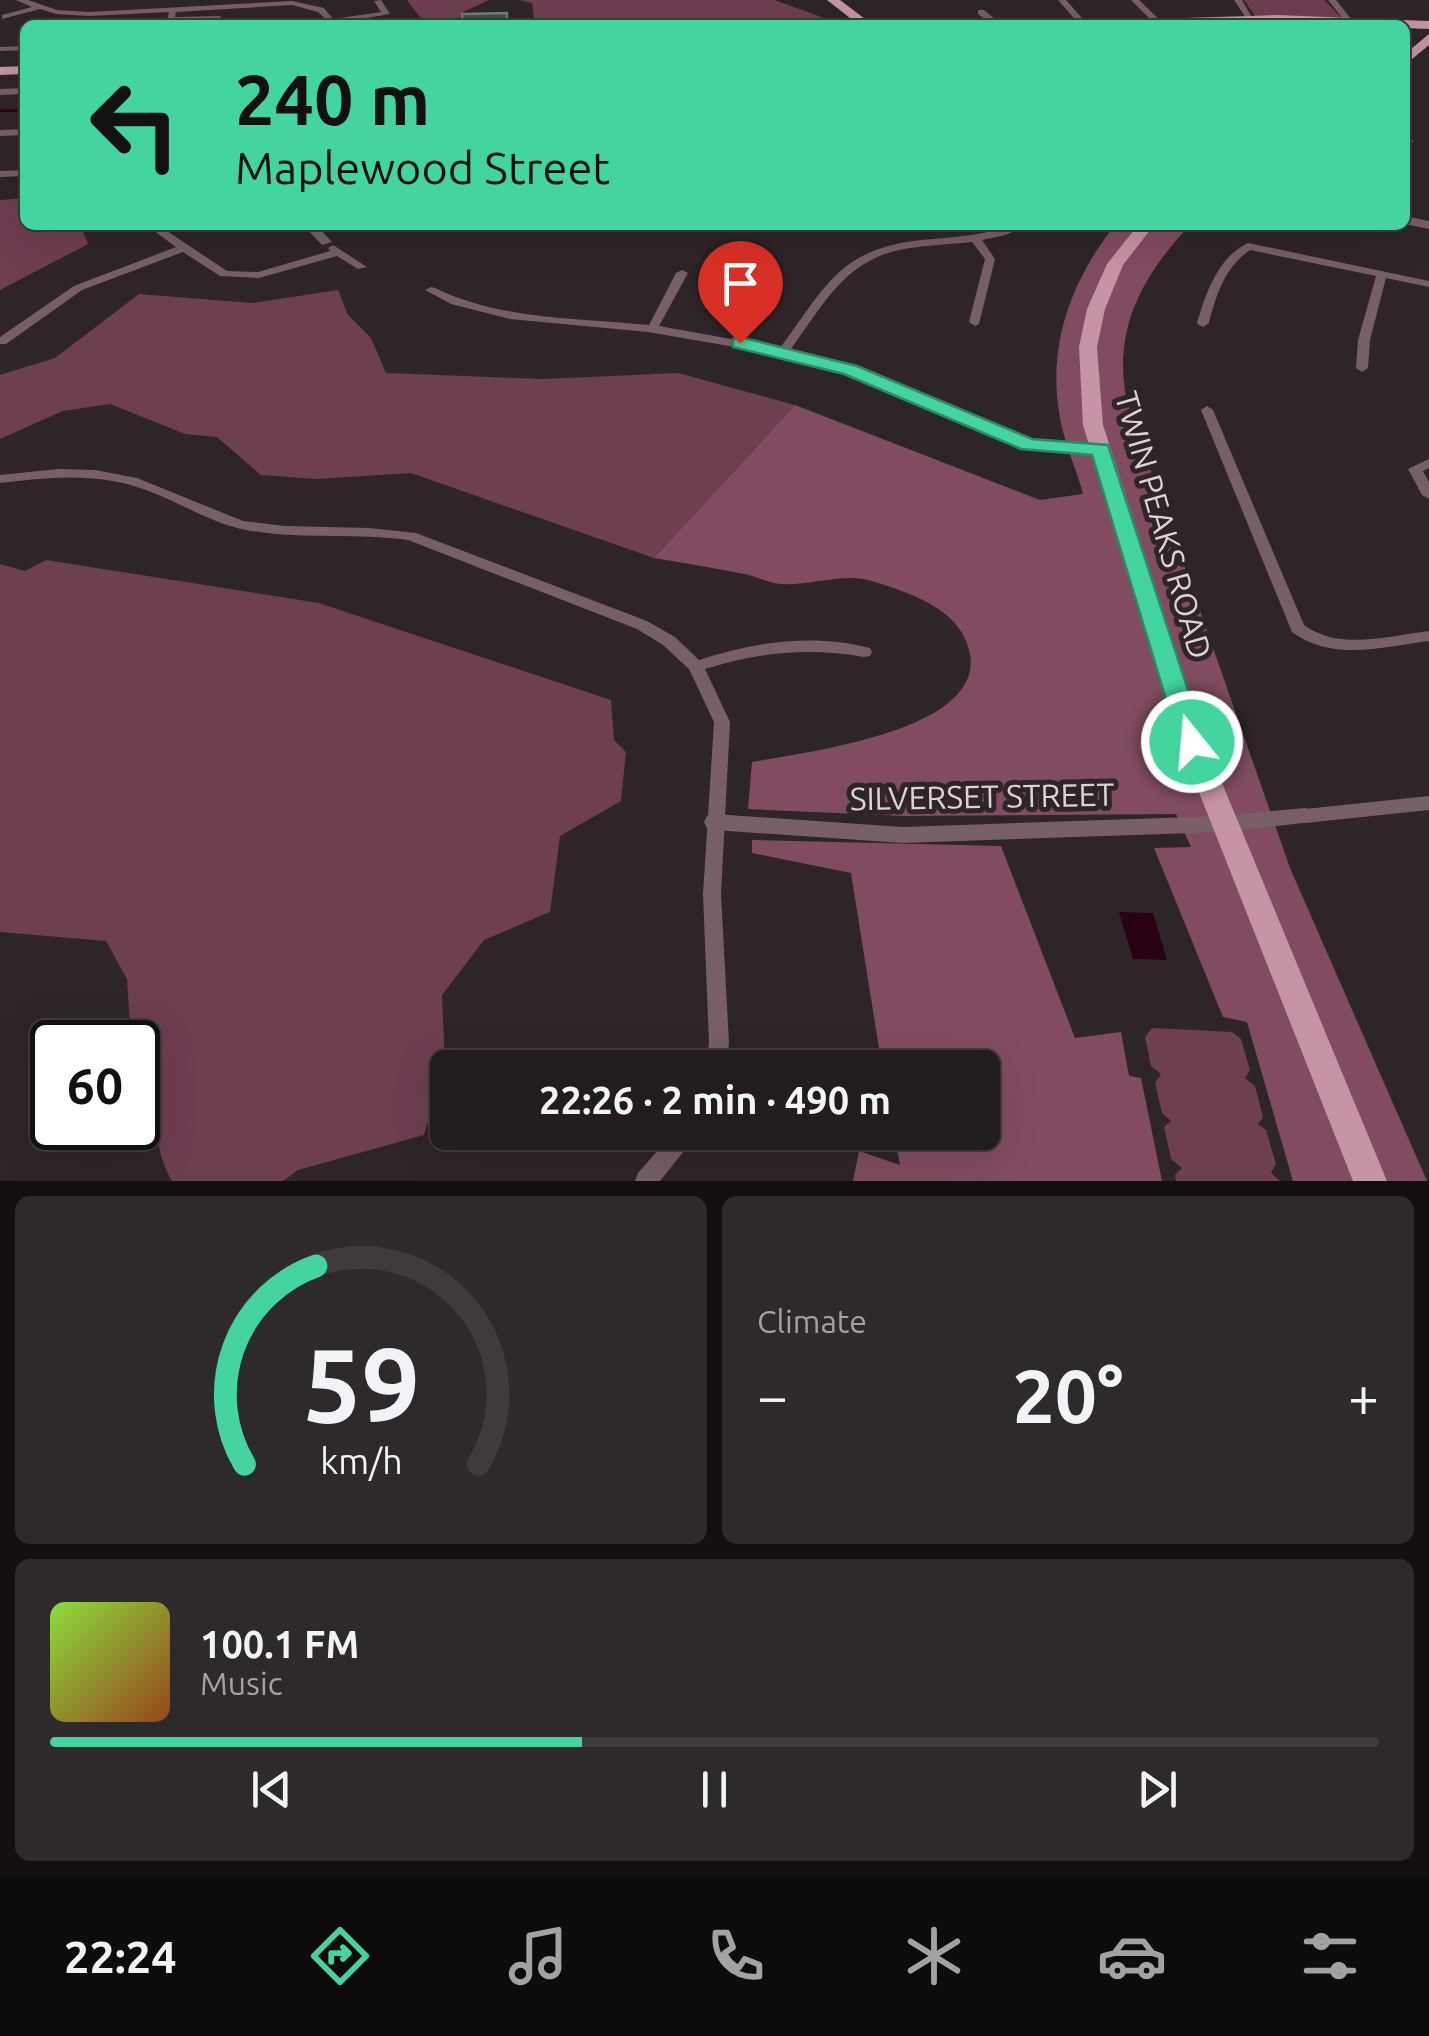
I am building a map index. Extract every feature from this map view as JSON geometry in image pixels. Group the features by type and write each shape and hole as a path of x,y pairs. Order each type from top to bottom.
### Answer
{"main road":[{"path":"833,0 860,20"},
{"path":"852,0 878,20"},
{"path":"1233,20 1277,20"},
{"path":"1410,57 1429,38"},
{"name":"TWIN PEAKS ROAD","path":"1142,230 1116,264 1090,332 1088,391 1100,449 1222,824 1340,1100 1370,1181"}],"street":[{"path":"20,0 71,14 268,2 309,6 327,14 329,20"},
{"path":"166,0 173,9 171,20 217,18"},
{"path":"1062,0 1081,20"},
{"path":"1135,0 1156,20"},
{"path":"1238,0 1251,19"},
{"path":"1332,0 1352,20"},
{"path":"348,20 385,14 378,1"},
{"path":"250,19 256,9 309,6"},
{"path":"5,17 40,7"},
{"path":"981,12 991,20"},
{"path":"158,230 216,271 237,276 272,272 338,252"},
{"path":"313,230 362,267"},
{"path":"783,352 840,275 859,261 900,248 1004,230"},
{"path":"974,322 990,259 975,238"},
{"path":"1203,323 1209,298 1228,264 1248,246 1429,284"},
{"path":"2,341 78,288 183,248"},
{"path":"652,328 682,273"},
{"path":"1362,368 1364,340 1382,274"},
{"path":"431,290 455,302 510,316 652,328 783,352 901,389 1017,442 1100,449"},
{"path":"1207,410 1296,628 1312,640 1332,645 1429,636"},
{"path":"1422,466 1429,496"},
{"path":"0,479 75,471 102,474 154,488 210,516 243,526 375,530 412,536 642,626 669,641 696,666 718,705 722,722 714,822 718,1050"},
{"path":"696,666 762,648 836,644 864,652"},
{"name":"SILVERSET STREET","path":"714,822 903,835 1222,824 1429,802"},
{"path":"646,1181 673,1150"}],"shaded area":[{"path":"407,0 489,0 461,13 459,20 422,20"},
{"path":"519,0 774,0 830,20 534,20 532,3"},
{"path":"1244,0 1324,0 1341,17 1256,17"},
{"path":"20,198 20,230 82,230 88,244 0,290 0,200"},
{"path":"1111,230 1186,230 1158,264 1135,306 1124,351 1127,402 1290,868 1427,1181 1293,1181 1247,1022 1223,1017 1154,848 1191,847 1176,814 904,816 748,809 752,762 886,733 949,702 967,680 970,654 957,625 945,614 918,598 862,579 781,584 654,558 795,405 1040,500 1083,494 1066,442 1056,378 1058,350 1072,298"},
{"path":"338,290 348,315 371,338 386,373 543,379 678,373 795,405 654,558 411,473 317,479 261,475 217,437 185,434 110,404 63,411 0,439 0,375 55,358 139,294 252,303"},
{"path":"46,560 319,603 611,700 614,740 626,752 621,801 560,836 550,912 484,940 442,995 444,1050 430,1050 430,1115 424,1135 298,1170 283,1181 172,1181 160,1150 160,1020 130,1020 127,979 106,941 0,932 0,564 25,571"},
{"path":"752,840 1001,846 1075,1038 1121,1032 1129,1076 1141,1078 1162,1181 853,1181 859,1151 900,1165 897,1150 1000,1150 1000,1050 879,1050 851,873 752,853"},
{"path":"1119,912 1153,913 1167,960 1133,959"},
{"path":"1152,1028 1232,1032 1241,1039 1250,1070 1245,1078 1255,1086 1263,1117 1258,1124 1266,1130 1276,1164 1271,1173 1280,1181 1176,1181 1175,1175 1182,1168 1171,1159 1164,1127 1171,1121 1162,1113 1155,1083 1161,1074 1151,1066 1145,1037"}],"building":[{"path":"507,13 507,20 462,20 462,14"}],"waterway":[{"path":"0,111 20,110"}],"route":[{"path":"740,343 850,370 1028,445 1100,449 1192,742"}]}
